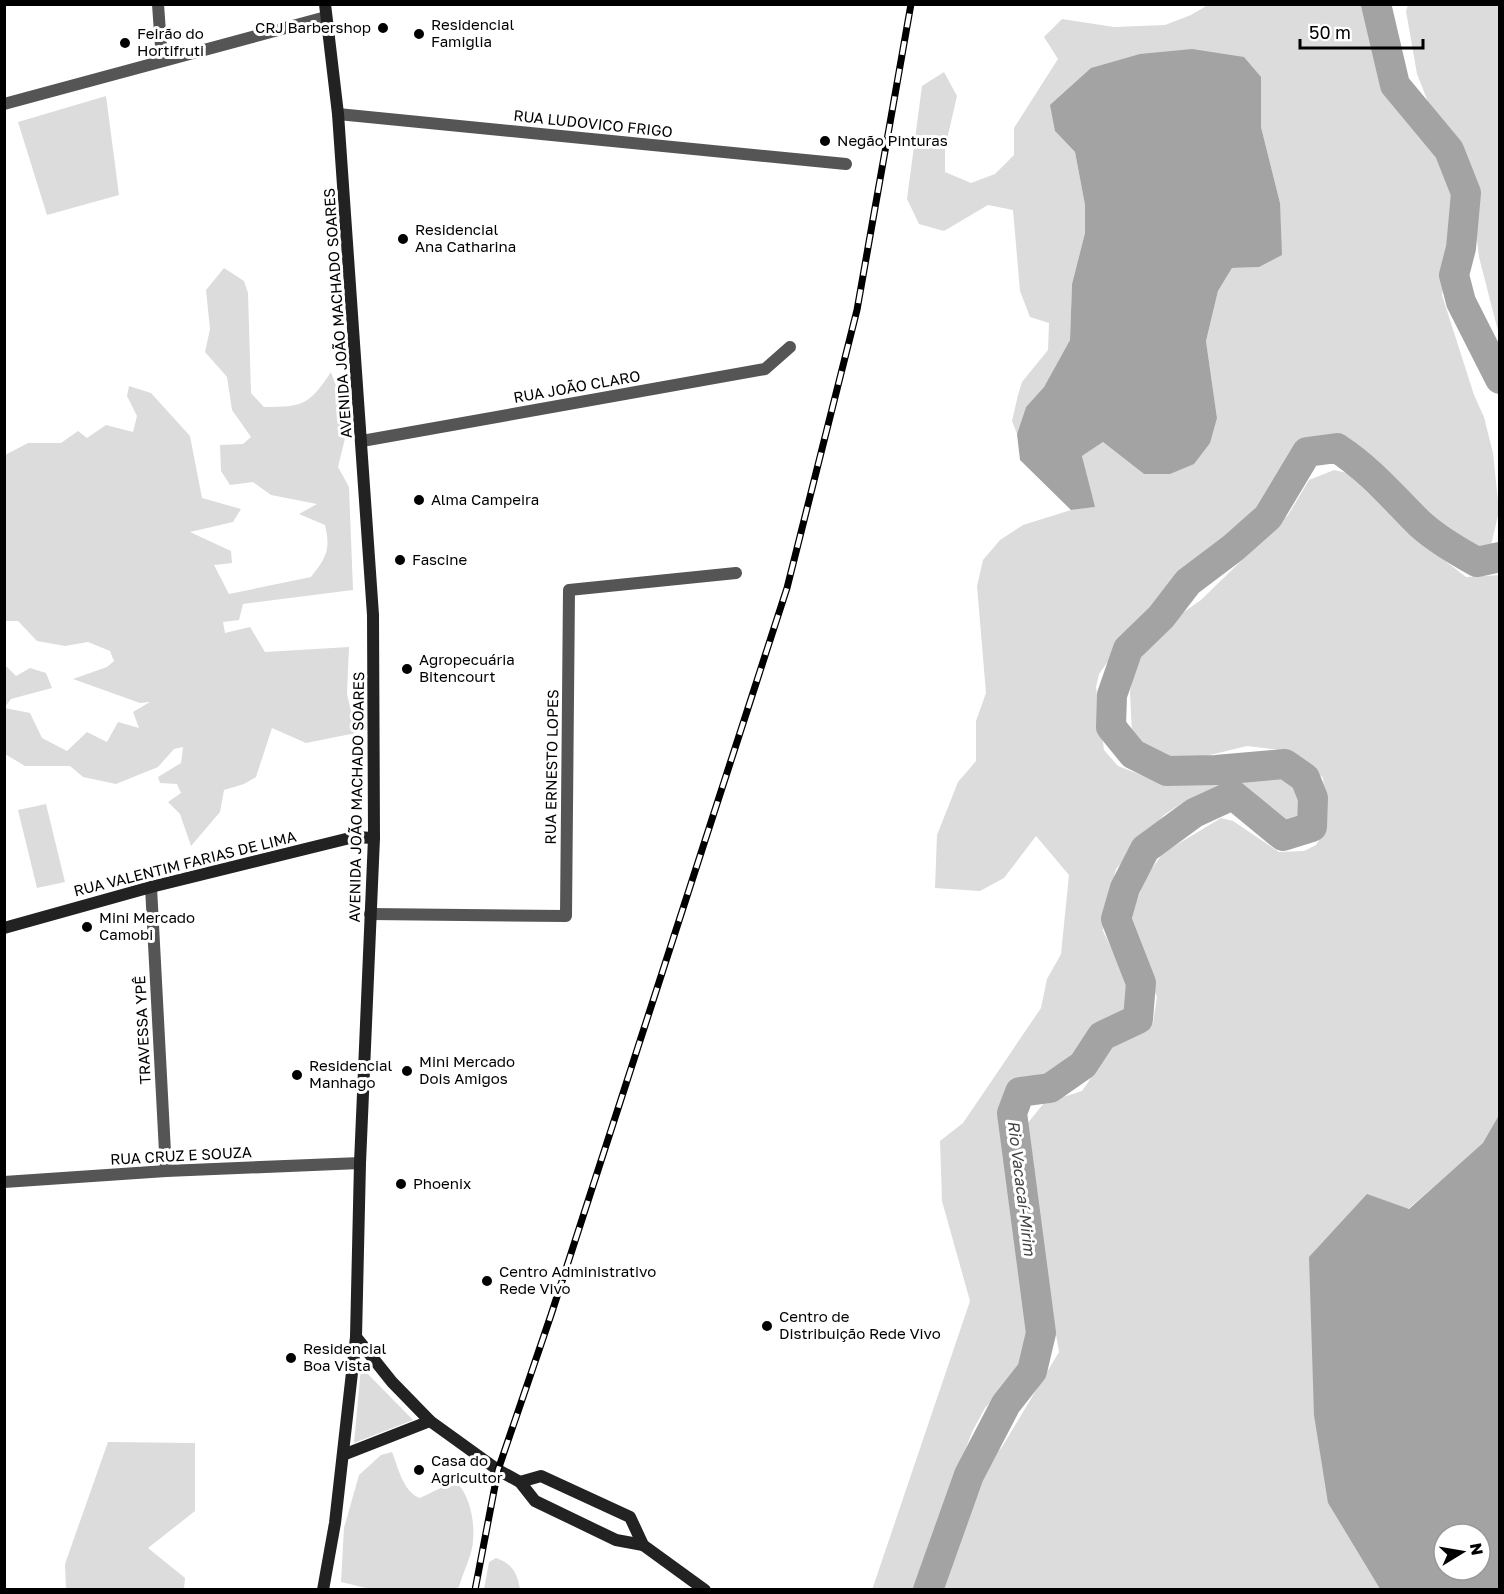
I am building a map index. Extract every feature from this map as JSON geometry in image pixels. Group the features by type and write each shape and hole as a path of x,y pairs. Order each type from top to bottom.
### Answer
{"main road":[{"name":"AVENIDA JOÃO MACHADO SOARES","path":"323,1590 335,1523 356,1337 360,1163 374,838 373,615 338,114 326,11"},
{"name":"RUA VALENTIM FARIAS DE LIMA","path":"4,928 150,887 354,837 374,838"},
{"path":"356,1337 392,1382 430,1422 498,1470 520,1482 535,1501 616,1540 643,1545 705,1590"},
{"path":"343,1455 430,1422"},
{"path":"520,1482 540,1476 630,1516 643,1545"}],"street":[{"path":"158,4 162,61"},
{"path":"4,104 162,61 326,11"},
{"name":"RUA LUDOVICO FRIGO","path":"338,114 846,164"},
{"name":"RUA JOÃO CLARO","path":"362,441 765,369 790,347"},
{"name":"RUA ERNESTO LOPES","path":"370,914 566,916 569,590 736,573"},
{"name":"TRAVESSA YPÊ","path":"150,887 166,1171"},
{"name":"RUA CRUZ E SOUZA","path":"4,1182 166,1171 360,1163"}],"shaded area":[{"path":"1208,5 1362,5 1382,92 1440,157 1457,193 1442,295 1474,395 1484,417 1493,453 1499,511 1489,554 1469,549 1439,521 1405,500 1350,442 1298,447 1278,477 1265,507 1213,558 1170,583 1149,617 1121,643 1099,674 1096,687 1104,750 1118,766 1167,785 1205,784 1243,773 1276,776 1298,790 1306,814 1300,825 1273,825 1251,810 1235,789 1185,801 1164,815 1116,869 1103,931 1129,984 1129,1008 1095,1033 1073,1067 1053,1079 1027,1079 1004,1098 1019,1261 1033,1339 1026,1363 985,1408 972,1432 941,1515 918,1589 872,1590 970,1301 942,1201 940,1141 963,1123 1041,1008 1047,979 1061,954 1069,875 1036,836 1004,878 980,891 935,888 937,835 958,782 976,761 976,721 986,693 977,586 983,560 1000,540 1023,525 1071,510 1094,507 1082,456 1103,442 1144,474 1217,418 1206,341 1218,291 1232,268 1259,267 1280,203 1261,127 1261,77 1055,131 1075,152 1085,205 1085,233 1072,284 1070,340 1044,387 1026,407 1017,434 1012,421 1018,395 1022,382 1048,350 1049,323 1030,317 1020,291 1013,210 988,205 944,231 919,224 907,199 922,86 944,72 957,96 945,148 945,172 971,183 995,174 1014,155 1014,128 1058,59 1044,37 1062,19 1114,27 1165,25 1191,15"},
{"path":"1408,5 1499,5 1499,335 1479,257 1469,172 1447,127 1428,102 1417,74 1406,11"},
{"path":"1192,49 1244,57 1261,77 1261,127 1280,203 1282,255 1259,267 1232,268 1218,291 1206,341 1217,418 1210,443 1194,464 1170,474 1144,474 1103,442 1082,456 1095,507 1071,510 1020,460 1017,434 1026,407 1044,387 1070,340 1072,284 1085,233 1085,205 1075,152 1055,131 1050,105 1091,68 1140,54"},
{"path":"106,96 119,195 47,215 18,122"},
{"path":"224,268 244,281 248,293 251,393 264,407 297,405 304,402 317,391 331,372 349,422 338,467 349,487 353,590 243,604 239,620 223,622 225,633 250,627 265,652 349,647 347,694 356,733 306,743 272,728 256,777 244,784 224,790 220,812 191,846 180,814 168,802 181,793 177,784 160,783 158,777 181,763 183,747 174,749 158,767 116,784 83,777 70,766 25,766 5,754 5,708 30,713 42,738 67,751 87,732 107,742 118,722 139,728 133,712 150,702 140,703 73,679 107,667 114,661 110,651 88,642 65,646 37,641 18,621 5,621 5,455 28,443 61,443 78,431 87,438 106,425 133,432 137,416 127,396 129,386 151,393 190,436 202,498 241,509 233,522 190,532 231,551 232,563 214,565 229,594 311,577 326,553 327,534 325,525 299,514 317,504 271,495 253,482 230,485 221,471 220,445 243,444 251,437 232,410 227,377 205,352 210,329 206,290"},
{"path":"1334,470 1347,473 1414,537 1466,577 1500,575 1499,1115 1484,1143 1408,1209 1328,1503 1380,1589 939,1590 951,1545 984,1466 1002,1447 1059,1352 1023,1139 1027,1124 1044,1103 1082,1091 1116,1041 1153,1023 1157,997 1131,931 1131,917 1145,878 1163,853 1221,818 1233,821 1279,852 1304,851 1316,845 1324,832 1326,804 1323,778 1309,764 1288,751 1247,746 1173,764 1150,754 1132,734 1130,692 1134,666 1168,623 1201,600 1288,515 1309,480"},
{"path":"5,665 16,676 30,668 46,673 52,688 11,699 5,707"},
{"path":"46,804 65,882 37,888 18,810"},
{"path":"1499,1115 1499,1589 1380,1589 1328,1503 1314,1415 1309,1257 1367,1194 1409,1209 1483,1143"},
{"path":"361,1367 413,1420 354,1443"},
{"path":"108,1442 195,1443 195,1511 148,1548 185,1578 184,1589 66,1589 65,1564"},
{"path":"392,1452 405,1485 414,1495 420,1498 451,1483 457,1483 462,1488 472,1518 473,1541 459,1587 454,1589 370,1589 341,1582 344,1528 359,1475 381,1455"},
{"path":"496,1558 513,1570 520,1589 484,1589 489,1562"}],"waterway":[{"name":"Rio Vacacaí-Mirim","path":"1376,4 1395,85 1449,150 1466,193 1461,248 1454,275 1461,302 1500,379"},
{"name":"Rio Vacacaí-Mirim","path":"928,1590 969,1475 1006,1404 1032,1371 1041,1333 1012,1113 1020,1092 1050,1088 1083,1065 1102,1036 1138,1019 1141,983 1116,919 1125,888 1145,849 1194,813 1233,795 1283,836 1312,827 1313,798 1305,778 1285,764 1216,770 1167,771 1133,754 1111,727 1112,695 1128,649 1161,617 1188,582 1233,548 1268,517 1307,452 1337,448 1370,474 1425,529 1446,544 1477,562 1500,557"}],"railway":[{"path":"475,1590 498,1470 551,1315 787,588 857,310 911,4"}],"place":[{"name":"CRJ Barbershop","path":"383,28"},
{"name":"Residencial Famiglia","path":"419,34"},
{"name":"Feirão do Hortifruti","path":"125,43"},
{"name":"Negão Pinturas","path":"825,141"},
{"name":"Residencial Ana Catharina","path":"403,239"},
{"name":"Alma Campeira","path":"419,500"},
{"name":"Fascine","path":"400,560"},
{"name":"Agropecuária Bitencourt","path":"407,669"},
{"name":"Mini Mercado Camobi","path":"87,927"},
{"name":"Mini Mercado Dois Amigos","path":"407,1071"},
{"name":"Residencial Manhago","path":"297,1075"},
{"name":"Phoenix","path":"401,1184"},
{"name":"Centro Administrativo Rede Vivo","path":"487,1281"},
{"name":"Centro de Distribuição Rede Vivo","path":"767,1326"},
{"name":"Residencial Boa Vista","path":"291,1358"},
{"name":"Casa do Agricultor","path":"419,1470"}]}
